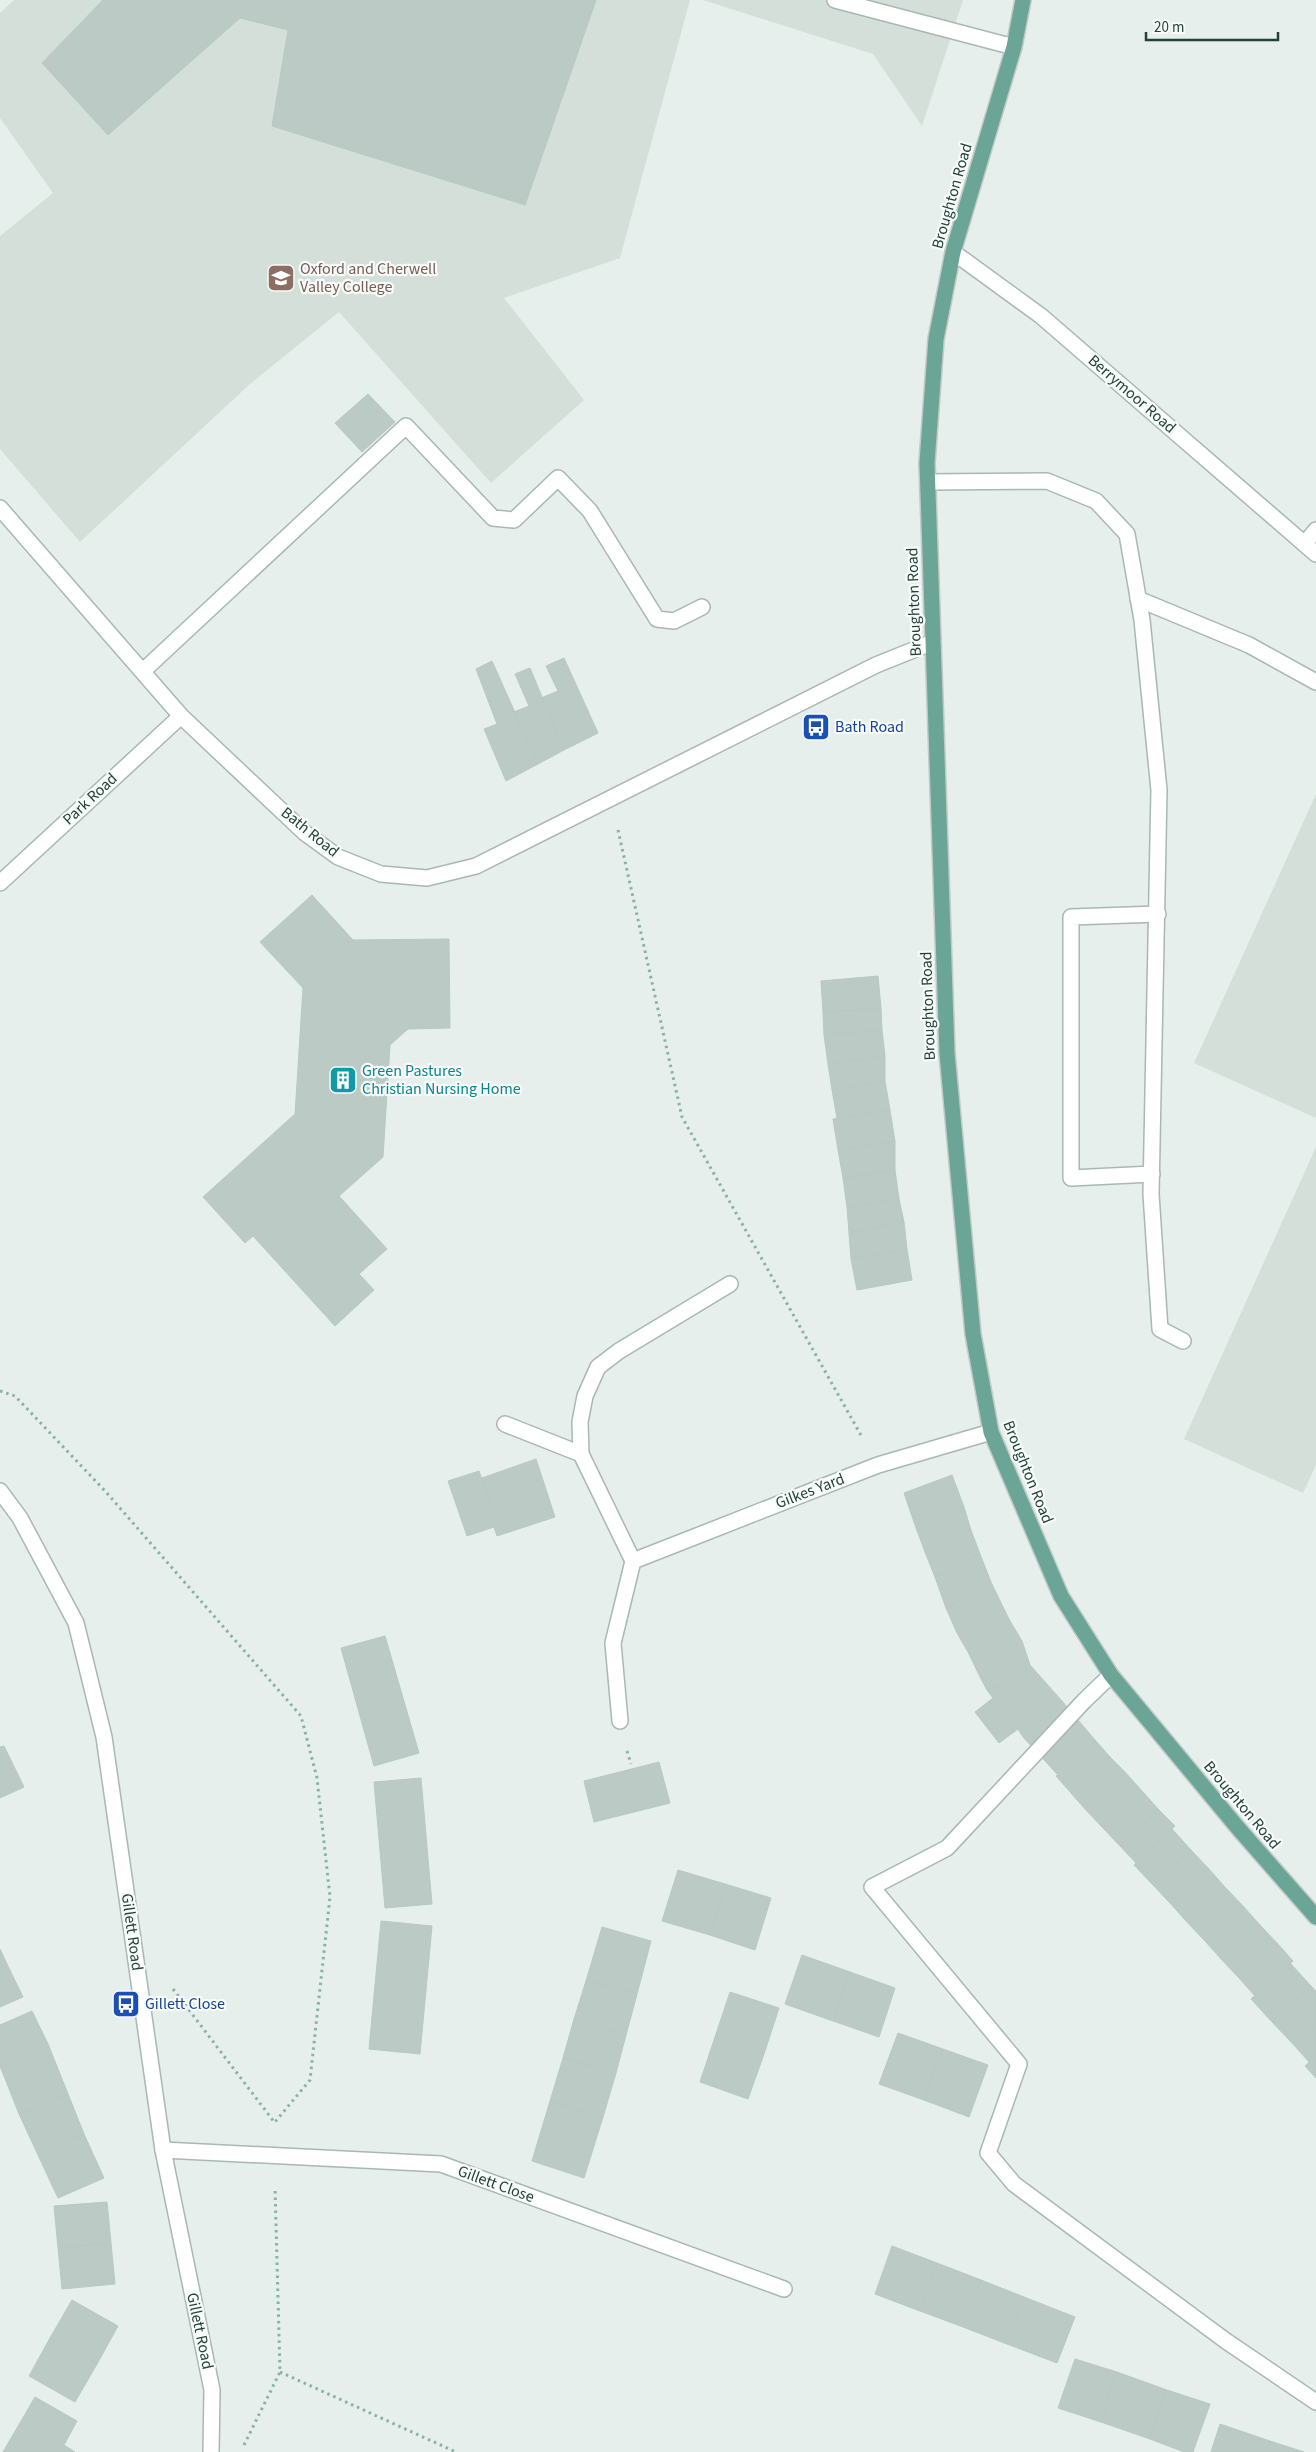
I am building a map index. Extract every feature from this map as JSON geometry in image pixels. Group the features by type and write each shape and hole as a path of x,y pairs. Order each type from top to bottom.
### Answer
{"main road":[{"name":"Broughton Road","path":"1023,0 1014,47 953,252 936,339 928,482 947,1053 973,1334 991,1432 1061,1596 1111,1675 1238,1828 1316,1916"}],"street":[{"path":"835,0 1014,47"},
{"name":"Berrymoor Road","path":"953,252 1041,316 1316,554"},
{"path":"143,671 406,426 493,518 514,520 558,478 590,511 657,619 674,621 702,607"},
{"path":"928,482 1047,481 1096,500 1127,534 1138,599 1159,790 1152,1174 1160,1329 1183,1341"},
{"name":"Bath Road","path":"0,508 181,716 306,833 338,857 381,874 427,878 476,866 611,800 876,665 933,642"},
{"path":"1305,543 1316,530"},
{"path":"1138,599 1250,645 1316,682"},
{"name":"Park Road","path":"0,883 181,716"},
{"path":"1152,1174 1071,1178 1071,917 1158,914"},
{"path":"620,1721 613,1643 633,1561 581,1454 580,1422 585,1396 598,1367 619,1351 730,1284"},
{"path":"505,1424 581,1454"},
{"name":"Gilkes Yard","path":"633,1561 878,1465 991,1432"},
{"name":"Gillett Road","path":"0,1491 20,1518 76,1623 104,1737 163,2150 212,2390 211,2452"},
{"path":"1111,1675 1084,1701 947,1848 872,1887 1020,2064 988,2153 1014,2184 1226,2341 1316,2402"},
{"name":"Gillett Close","path":"163,2150 441,2164 784,2289"}],"path":[{"path":"611,800 682,1117 878,1465"},
{"path":"0,1391 15,1396 106,1492 301,1716 317,1778 330,1896 310,2080 275,2122"},
{"path":"138,1974 160,1972 275,2122 280,2372 241,2452"},
{"path":"280,2372 456,2452"}],"shaded area":[{"name":"Oxford and Cherwell Valley College","path":"14,0 690,0 620,258 504,298 584,400 491,483 339,312 250,384 80,542 0,449 0,236 53,193 0,118 0,13"},
{"path":"703,0 963,0 922,126 873,54"},
{"path":"1316,794 1316,1118 1194,1063"},
{"path":"1316,1147 1316,1465 1303,1493 1184,1439"}],"building":[{"path":"103,0 596,0 525,205 272,126 288,30 240,18 108,135 42,63"},
{"path":"368,394 395,422 362,452 335,423"},
{"path":"564,658 598,733 564,750 541,698 558,691 546,666"},
{"path":"492,661 538,764 506,781 484,729 497,724 476,669"},
{"path":"530,668 564,750 538,764 514,712 529,706 515,674"},
{"name":"Green Pastures Christian Nursing Home","path":"312,895 353,940 449,939 450,1028 408,1029 390,1045 383,1157 339,1196 387,1249 359,1274 374,1290 335,1326 253,1236 245,1243 203,1197 295,1114 303,988 260,942"},
{"path":"878,976 881,1008 823,1013 821,981"},
{"path":"881,1008 882,1030 824,1035 823,1013"},
{"path":"882,1030 885,1056 828,1064 824,1035"},
{"path":"885,1056 885,1081 832,1090 828,1064"},
{"path":"885,1081 890,1110 837,1118 832,1090"},
{"path":"890,1110 895,1141 838,1150 833,1119"},
{"path":"895,1141 895,1170 843,1178 838,1150"},
{"path":"895,1170 899,1199 847,1207 843,1178"},
{"path":"899,1199 904,1222 849,1233 847,1207"},
{"path":"904,1222 907,1249 851,1259 849,1233"},
{"path":"907,1249 912,1280 857,1290 851,1259"},
{"path":"536,1459 555,1517 497,1536 486,1503 490,1502 482,1478"},
{"path":"479,1471 490,1502 486,1503 494,1527 467,1536 448,1481"},
{"path":"952,1475 964,1507 916,1528 904,1493"},
{"path":"964,1507 971,1530 925,1552 916,1528"},
{"path":"971,1530 980,1554 935,1577 925,1552"},
{"path":"980,1554 991,1582 946,1608 935,1577"},
{"path":"991,1582 1001,1603 957,1633 946,1608"},
{"path":"1001,1603 1010,1621 968,1652 957,1633"},
{"path":"1010,1621 1022,1641 980,1677 968,1652"},
{"path":"385,1636 419,1753 374,1766 341,1648"},
{"path":"1022,1641 1030,1665 1014,1680 987,1690 980,1677"},
{"path":"1030,1665 1062,1701 1023,1737 1018,1729 999,1743 975,1712 993,1698 987,1690 1014,1680"},
{"path":"1062,1701 1095,1740 1057,1774 1023,1737"},
{"path":"1095,1740 1110,1757 1071,1793 1056,1776"},
{"path":"4,1746 24,1787 0,1798 0,1747"},
{"path":"1110,1757 1125,1772 1085,1809 1071,1793"},
{"path":"659,1762 670,1803 594,1822 584,1781"},
{"path":"1125,1772 1142,1791 1102,1827 1085,1809"},
{"path":"421,1778 432,1904 385,1908 374,1782"},
{"path":"1142,1791 1159,1810 1120,1846 1102,1827"},
{"path":"1159,1810 1175,1826 1136,1863 1120,1846"},
{"path":"1172,1829 1191,1850 1153,1885 1134,1865"},
{"path":"1191,1850 1208,1868 1170,1903 1153,1885"},
{"path":"1208,1868 1224,1886 1186,1921 1170,1903"},
{"path":"678,1870 725,1884 710,1935 662,1921"},
{"path":"725,1884 771,1898 755,1950 710,1935"},
{"path":"1224,1886 1243,1906 1205,1941 1186,1921"},
{"path":"1243,1906 1260,1925 1222,1960 1205,1941"},
{"path":"381,1921 432,1926 420,2054 369,2049"},
{"path":"1260,1925 1277,1943 1239,1978 1222,1960"},
{"path":"602,1927 651,1941 637,1994 586,1981"},
{"path":"1277,1943 1293,1961 1255,1996 1239,1978"},
{"path":"0,1949 6,1962 0,1965"},
{"path":"802,1955 850,1972 833,2021 785,2004"},
{"path":"6,1962 23,1997 0,2007 0,1965"},
{"path":"1290,1963 1311,1986 1272,2022 1251,1999"},
{"path":"850,1972 895,1988 879,2037 833,2021"},
{"path":"586,1981 637,1994 626,2035 574,2019"},
{"path":"1311,1986 1316,1991 1316,2023 1293,2044 1272,2022"},
{"path":"730,1992 779,2008 764,2054 715,2037"},
{"path":"32,2011 48,2044 0,2066 0,2025"},
{"path":"574,2019 626,2035 616,2073 563,2058"},
{"path":"1316,2023 1316,2056 1309,2062 1293,2044"},
{"path":"898,2033 943,2049 924,2100 879,2084"},
{"path":"715,2037 764,2054 748,2099 700,2082"},
{"path":"48,2044 68,2094 19,2114 0,2066"},
{"path":"943,2049 988,2065 969,2117 924,2100"},
{"path":"1316,2056 1316,2078 1305,2066"},
{"path":"563,2058 616,2073 603,2117 550,2101"},
{"path":"68,2094 84,2134 38,2155 19,2114"},
{"path":"550,2101 603,2117 584,2178 532,2161"},
{"path":"84,2134 104,2178 58,2198 38,2155"},
{"path":"107,2202 111,2243 58,2248 54,2206"},
{"path":"111,2243 115,2284 62,2289 58,2248"},
{"path":"892,2246 937,2263 920,2311 875,2294"},
{"path":"937,2263 981,2280 963,2327 920,2311"},
{"path":"981,2280 1024,2297 1007,2344 963,2327"},
{"path":"1024,2297 1075,2317 1057,2363 1007,2344"},
{"path":"72,2300 118,2326 97,2364 50,2338"},
{"path":"50,2338 97,2364 75,2402 29,2376"},
{"path":"1075,2359 1117,2372 1101,2422 1058,2408"},
{"path":"1117,2372 1167,2390 1150,2439 1101,2422"},
{"path":"1167,2390 1210,2404 1193,2452 1184,2452 1150,2439"},
{"path":"35,2397 77,2421 64,2445 75,2452 3,2452"},
{"path":"1220,2424 1270,2441 1266,2452 1211,2452"},
{"path":"1270,2441 1304,2452 1266,2452"}],"place":[{"name":"Oxford and Cherwell Valley College","path":"281,278"},
{"name":"Bath Road","path":"816,727"},
{"name":"Green Pastures Christian Nursing Home","path":"343,1080"},
{"name":"Gillett Close","path":"126,2004"}]}
